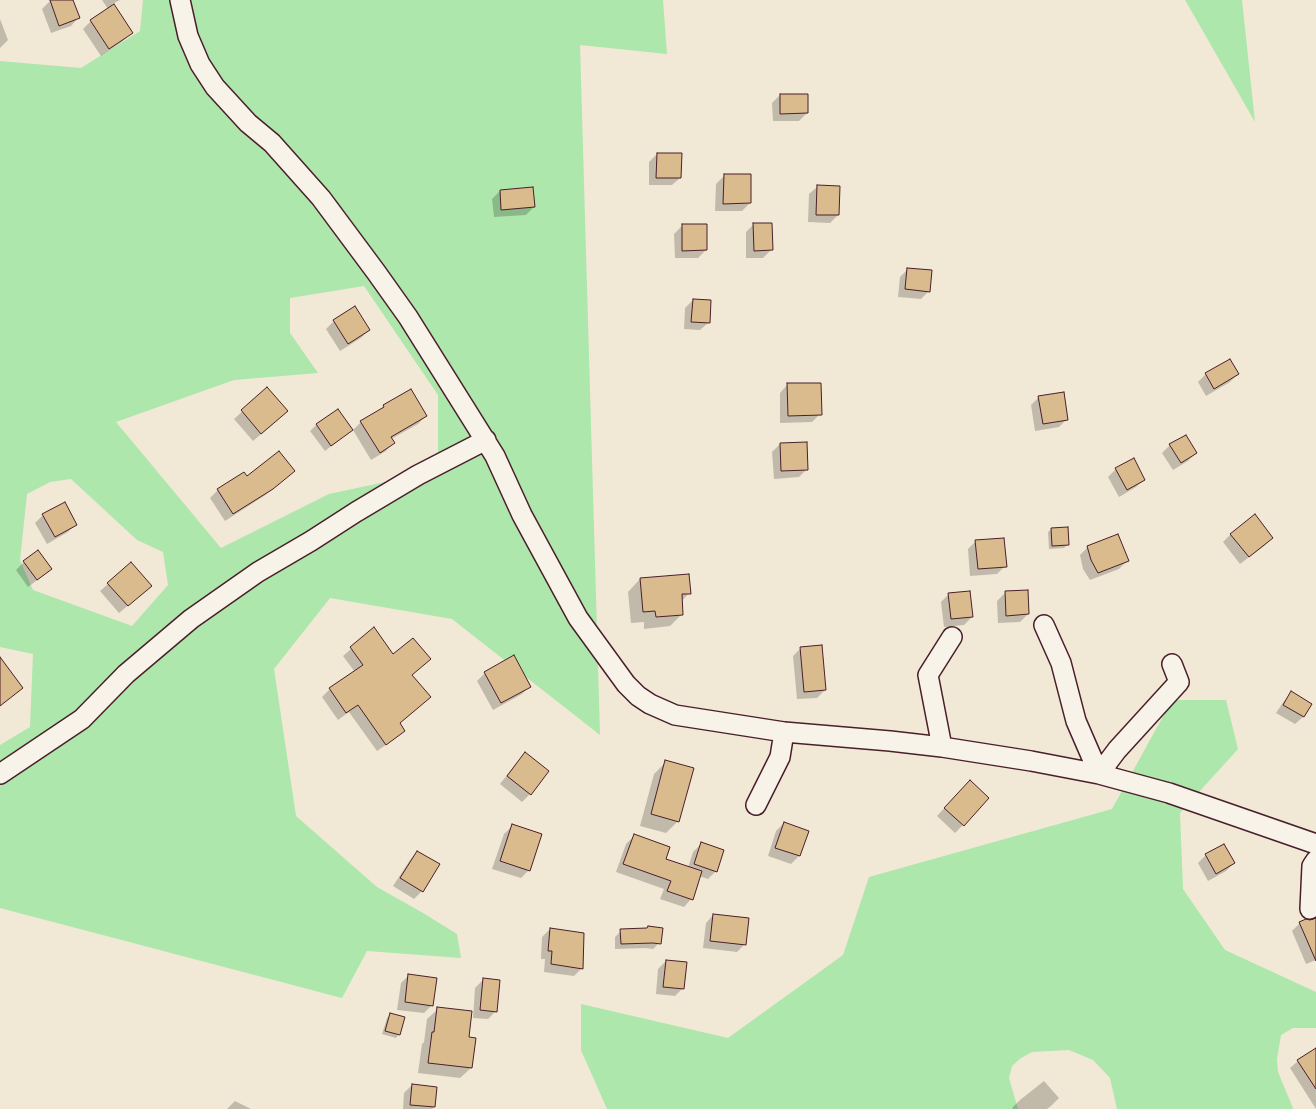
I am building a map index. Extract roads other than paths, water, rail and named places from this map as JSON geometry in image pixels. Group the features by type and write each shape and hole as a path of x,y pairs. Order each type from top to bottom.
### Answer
{"street":[{"path":"180,0 188,36 200,64 215,88 248,123 272,143 320,198 408,317 486,440 522,515 578,618 626,684 638,696 656,707 675,715 784,732 942,747 1099,774 1192,801 1316,844"},
{"path":"0,774 82,719 126,674 183,625 258,572 418,475 486,440"},
{"path":"1044,625 1061,663 1076,721 1099,774"},
{"path":"942,747 928,675 952,637"},
{"path":"1099,774 1117,750 1179,682 1172,664"},
{"path":"756,805 780,757 784,732"},
{"path":"1310,909 1312,866 1316,860"}]}
